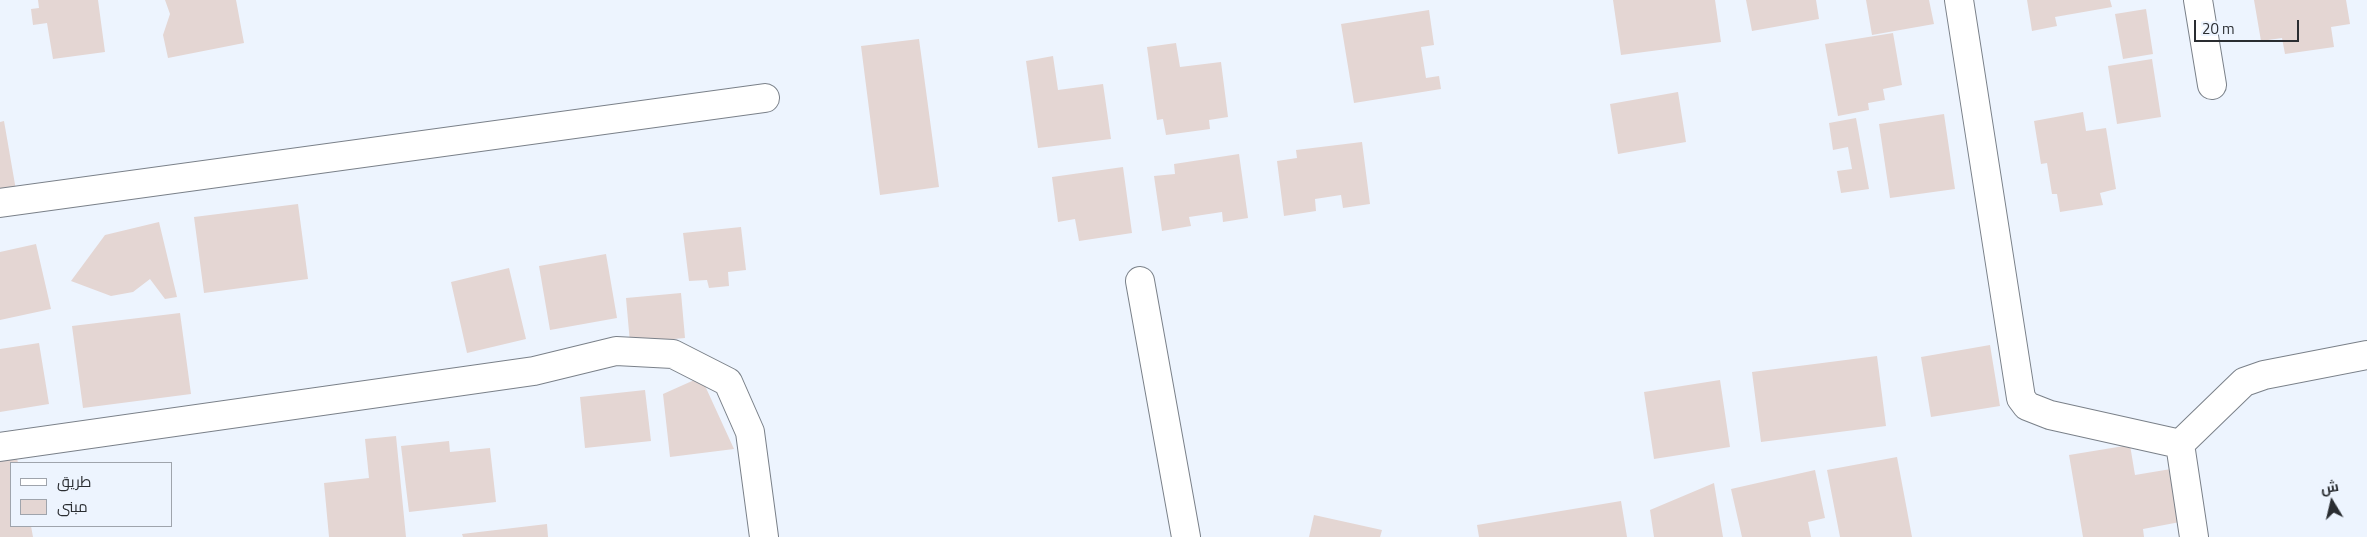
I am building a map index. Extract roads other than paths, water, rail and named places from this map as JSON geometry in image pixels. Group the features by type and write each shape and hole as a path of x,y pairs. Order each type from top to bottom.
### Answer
{"street":[{"path":"1959,0 2023,402 2050,415 2180,444"},
{"path":"2198,0 2212,85"},
{"path":"0,203 765,98"},
{"path":"1140,281 1186,537"},
{"path":"0,447 534,371 616,351 674,354 728,382 750,432 764,537"},
{"path":"2180,444 2244,382 2264,375 2367,355"},
{"path":"2180,444 2194,537"}]}
